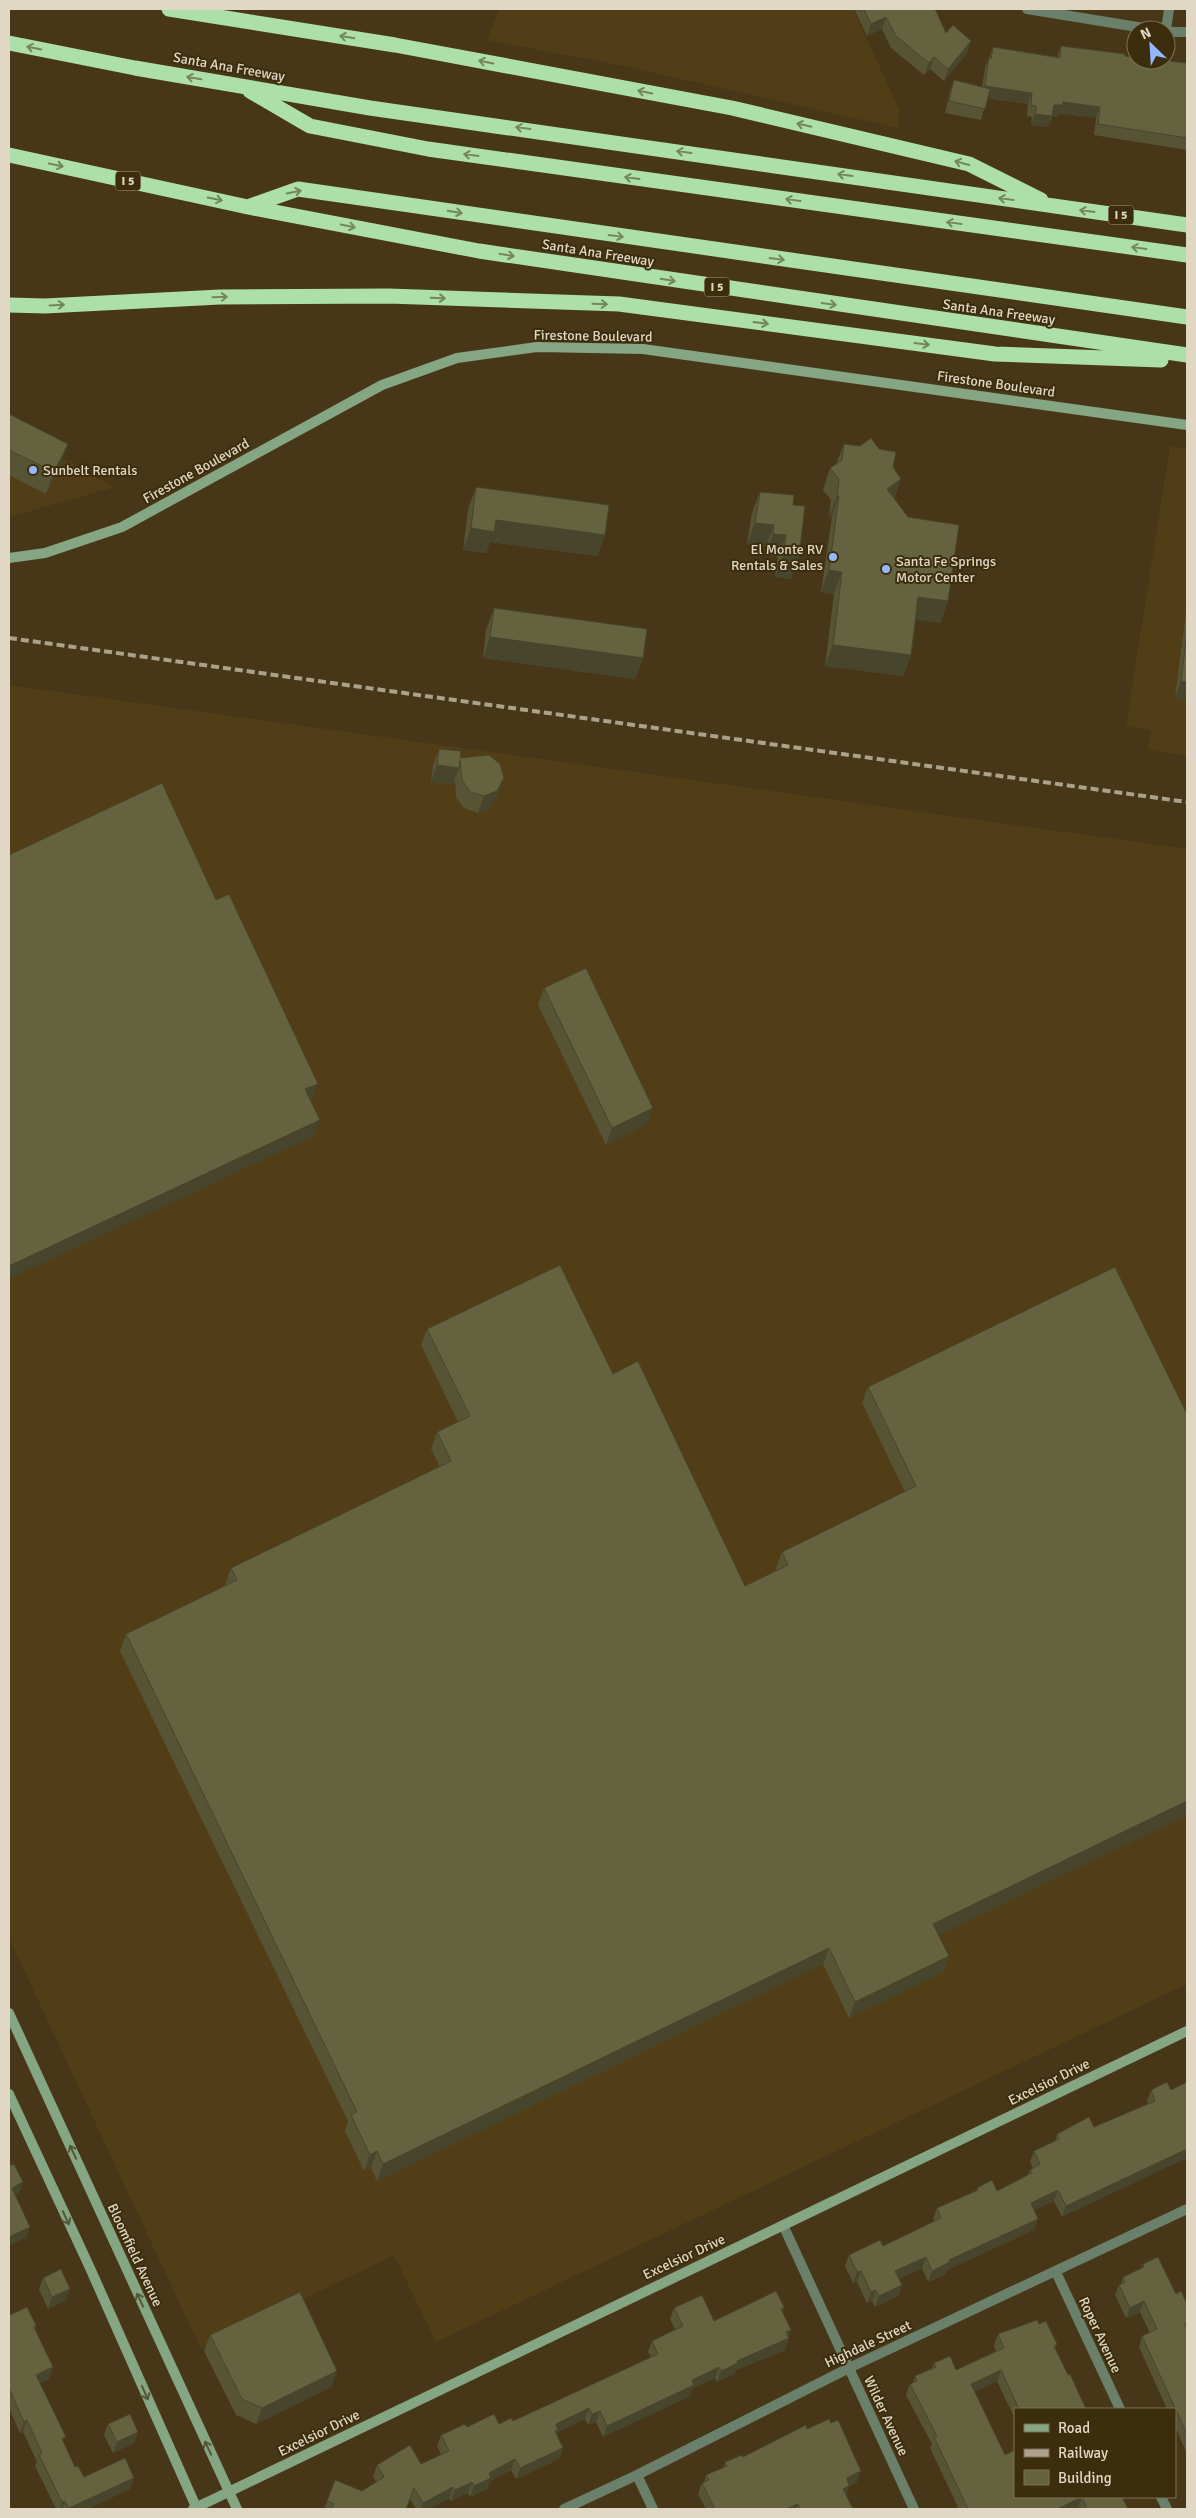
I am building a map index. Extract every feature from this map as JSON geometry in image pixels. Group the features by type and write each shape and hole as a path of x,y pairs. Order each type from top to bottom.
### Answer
{"highway":[{"path":"169,9 395,45 732,108 969,164 1054,206"},
{"name":"Santa Ana Freeway","path":"9,44 370,108 1187,225"},
{"path":"242,86 310,126 428,149 1187,255"},
{"name":"Santa Ana Freeway","path":"9,155 248,206 479,251 1187,355"},
{"path":"248,206 298,190 1187,317"},
{"path":"9,305 45,306 220,297 389,296 619,304 995,354 1187,361"}],"main road":[{"name":"Firestone Boulevard","path":"9,558 45,553 122,527 382,385 457,358 537,347 644,349 1187,425"},
{"name":"Bloomfield Avenue","path":"9,2013 236,2509"},
{"name":"Excelsior Drive","path":"195,2509 1187,2031"},
{"path":"9,2094 90,2268 195,2509"}],"street":[{"path":"1026,9 1126,25"},
{"name":"Highdale Street","path":"564,2509 638,2475 849,2368 1187,2209"},
{"name":"Wilder Avenue","path":"783,2225 914,2509"},
{"name":"Roper Avenue","path":"1056,2272 1120,2408"},
{"path":"638,2475 653,2509"}],"shaded area":[{"path":"499,9 853,9 900,111 898,128 619,65 487,40"},
{"path":"9,429 115,487 9,517"},
{"path":"1170,446 1187,449 1187,756 1148,750 1151,731 1126,725"},
{"path":"9,685 1187,849 1187,1984 436,2342 394,2255 201,2349 9,1938"}],"building":[{"path":"864,9 935,9 946,33 953,25 971,41 948,69 934,57 929,63 896,36 886,17 871,24"},
{"path":"1061,46 1125,54 1126,70 1176,70 1176,62 1187,63 1187,138 1098,124 1100,107 1063,102 1062,105 1054,105 1052,116 1035,114 1036,106 1031,105 1032,93 985,86 989,57 991,59 993,47 1060,58"},
{"path":"954,80 990,89 985,109 949,101"},
{"path":"9,414 68,444 54,472 9,450"},
{"name":"Santa Fe Springs Motor Center","path":"871,438 879,449 896,452 893,467 901,479 887,489 908,517 959,525 948,601 918,597 911,655 833,645 842,572 829,570 839,496 837,496 839,479 830,468 842,460 844,444 860,446"},
{"path":"476,487 609,505 605,535 496,520 494,532 471,528"},
{"path":"760,492 794,495 793,505 805,506 799,557 783,555 786,535 773,534 774,525 755,523"},
{"path":"494,608 647,629 643,658 490,637"},
{"path":"1187,633 1187,682 1181,681"},
{"path":"439,749 461,751 460,758 489,755 500,764 504,778 497,791 484,796 470,792 462,780 460,760 459,768 437,765"},
{"path":"162,783 216,900 229,894 318,1084 305,1089 320,1120 9,1266 9,855"},
{"path":"586,968 653,1108 612,1128 544,988"},
{"path":"560,1265 613,1374 638,1361 745,1586 788,1565 782,1552 916,1486 868,1387 1115,1267 1187,1414 1187,1801 933,1924 949,1956 855,2002 829,1948 383,2164 377,2151 370,2155 351,2115 357,2112 126,1634 237,1580 231,1568 451,1461 437,1432 470,1416 427,1329"},
{"path":"1167,2082 1171,2090 1187,2082 1187,2149 1066,2206 1058,2190 1031,2203 1038,2219 949,2260 950,2262 932,2271 926,2257 895,2271 902,2285 879,2296 876,2290 871,2292 861,2271 857,2272 849,2255 880,2240 883,2246 941,2218 937,2208 978,2190 977,2188 992,2180 997,2191 1032,2173 1030,2170 1040,2164 1034,2151 1059,2139 1057,2134 1089,2117 1094,2127 1155,2101 1151,2090"},
{"path":"14,2164 23,2182 12,2188 30,2227 9,2237 9,2166"},
{"path":"1158,2257 1176,2294 1181,2291 1187,2304 1187,2323 1185,2324 1187,2329 1187,2434 1142,2336 1157,2329 1144,2301 1130,2308 1119,2285 1125,2282 1123,2277 1144,2267 1143,2264"},
{"path":"61,2269 70,2289 52,2297 43,2278"},
{"path":"776,2291 784,2307 781,2309 791,2330 786,2332 789,2338 737,2361 738,2363 721,2371 719,2367 692,2380 694,2385 607,2426 600,2411 592,2414 589,2408 556,2424 558,2430 555,2431 563,2448 520,2468 515,2459 489,2473 491,2478 474,2486 472,2482 455,2490 453,2487 423,2503 414,2488 406,2509 331,2509 334,2504 327,2501 335,2480 362,2491 384,2477 377,2465 410,2445 421,2464 449,2451 441,2435 465,2424 467,2427 494,2414 499,2424 511,2418 513,2421 658,2354 652,2341 683,2326 674,2308 702,2295 714,2321"},
{"path":"300,2292 337,2371 262,2408 242,2399 210,2335"},
{"path":"27,2307 36,2325 34,2327 53,2367 36,2375 66,2437 62,2439 75,2467 78,2466 84,2477 125,2458 134,2478 69,2508 65,2501 62,2502 39,2455 42,2453 27,2420 24,2422 9,2388 9,2312 10,2315"},
{"path":"1037,2320 1039,2324 1046,2321 1057,2344 1054,2346 1068,2375 1070,2374 1086,2408 1019,2408 1001,2370 971,2384 1005,2455 1014,2450 1014,2498 1080,2498 1057,2509 968,2509 934,2437 937,2436 910,2384 917,2381 915,2376 936,2367 934,2363 950,2356 956,2370 1004,2348 998,2334"},
{"path":"130,2414 138,2432 117,2442 108,2424"},
{"path":"829,2419 831,2423 838,2420 861,2471 847,2478 849,2486 843,2489 853,2509 800,2509 798,2504 786,2509 715,2509 702,2483 709,2480 706,2475 727,2466 725,2462 742,2455 743,2457 806,2425 807,2429"},
{"path":"1082,2498 1122,2498 1128,2509 1087,2509"}],"railway":[{"path":"9,638 1187,802"}],"place":[{"name":"Sunbelt Rentals","path":"33,470"},
{"name":"El Monte RV Rentals & Sales","path":"833,557"},
{"name":"Santa Fe Springs Motor Center","path":"886,569"}]}
